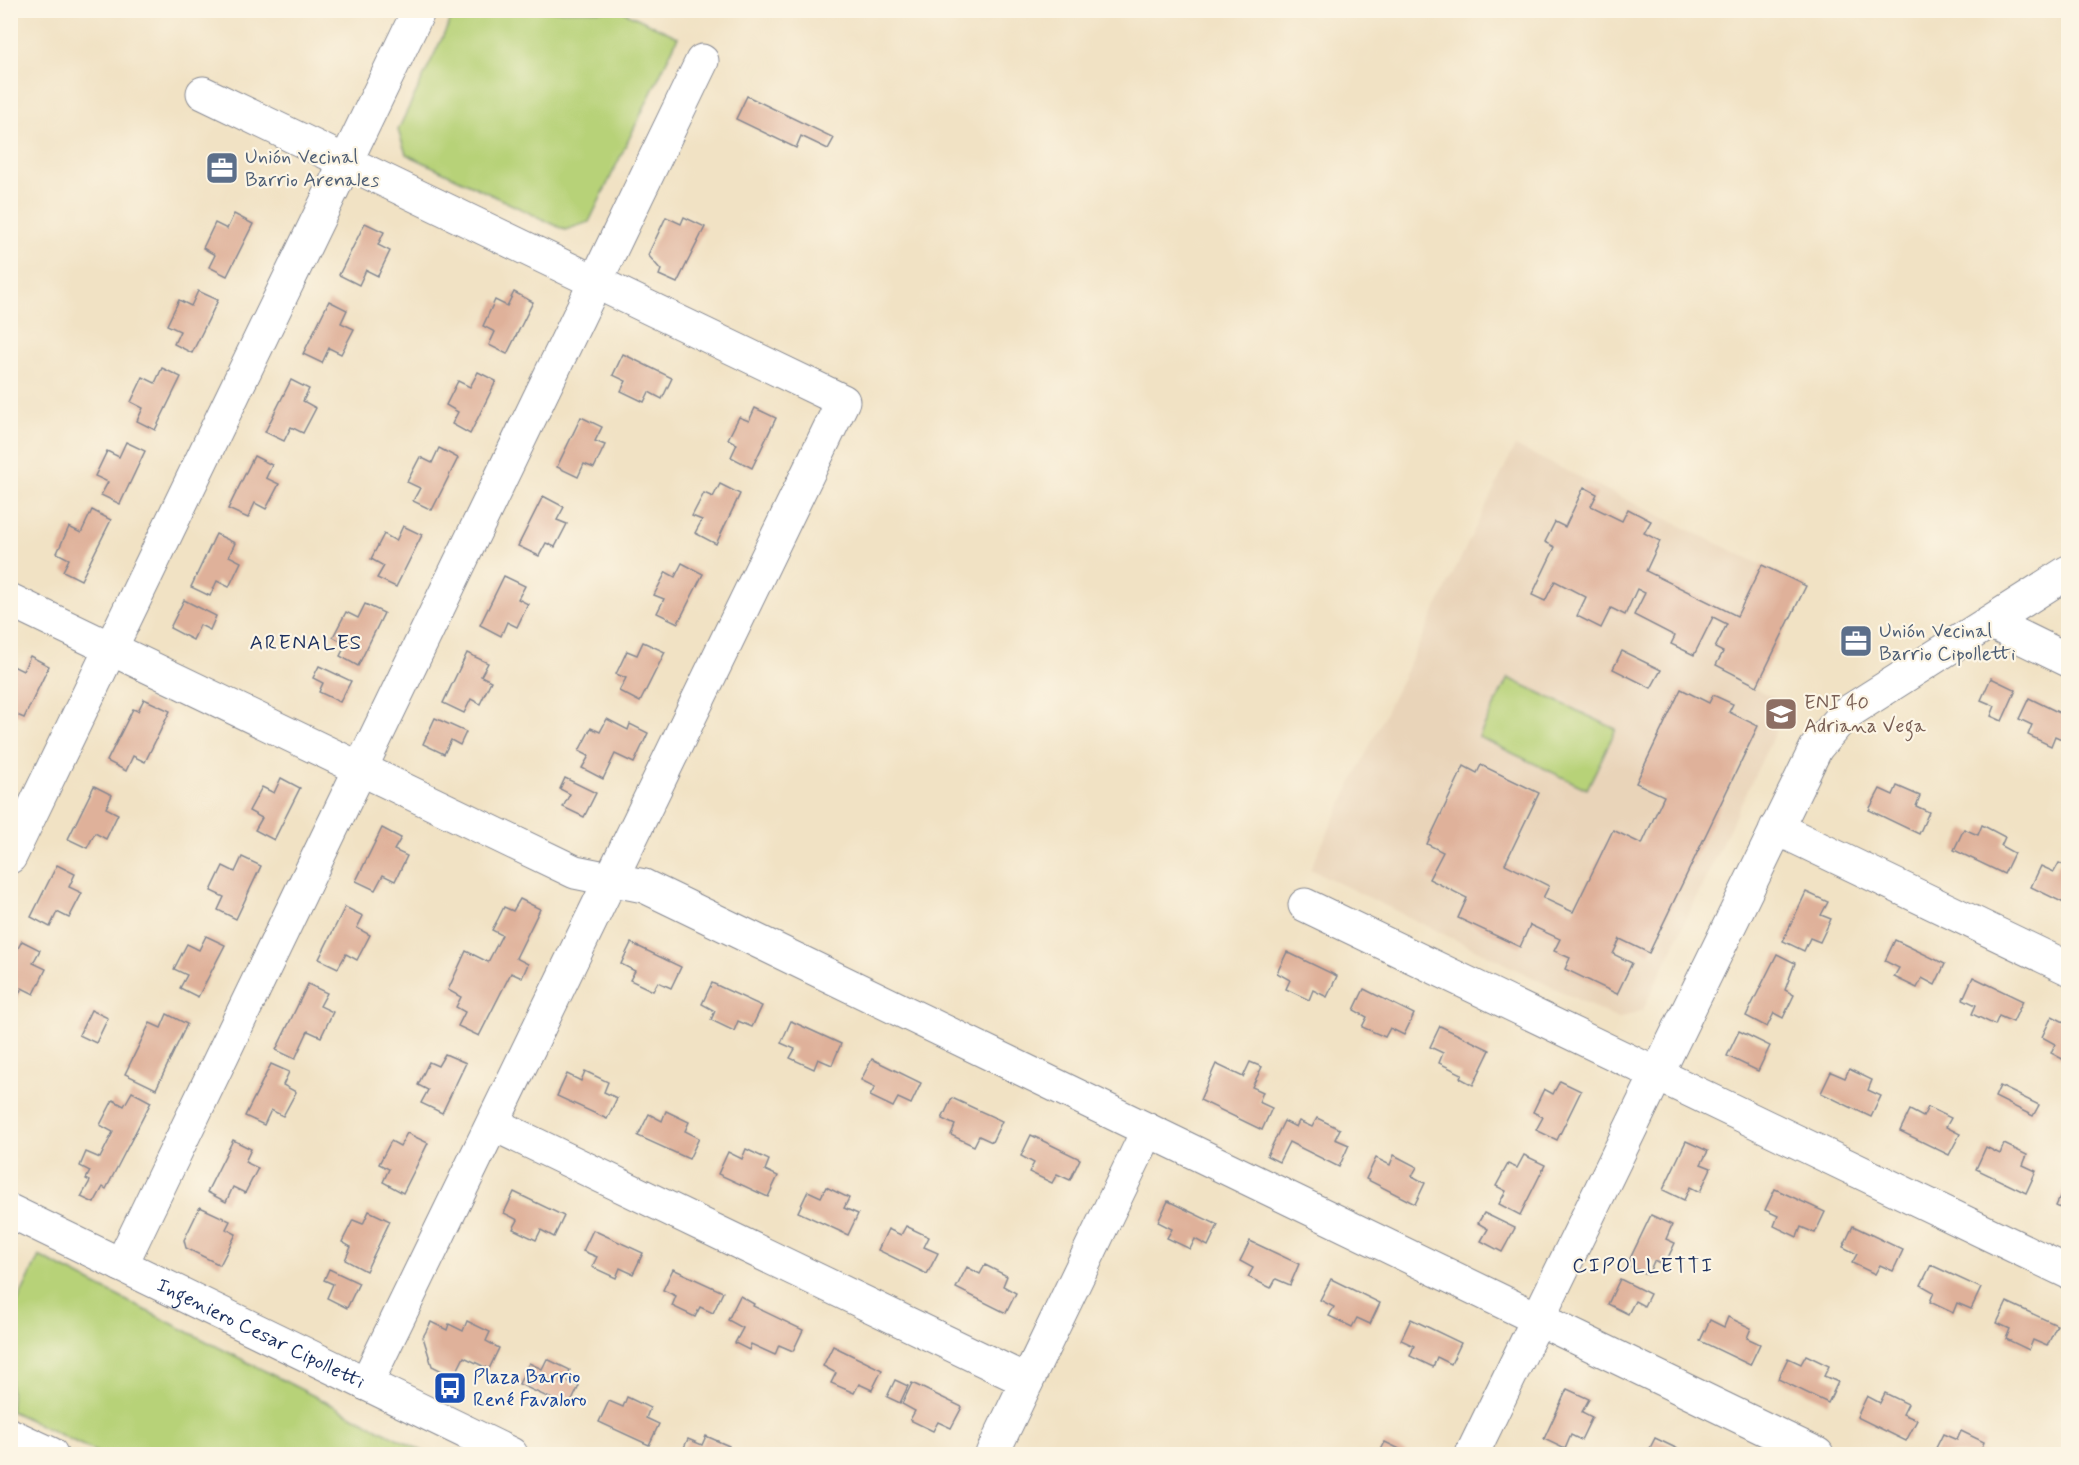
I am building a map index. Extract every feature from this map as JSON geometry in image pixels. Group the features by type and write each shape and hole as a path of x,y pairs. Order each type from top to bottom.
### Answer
{"street":[{"path":"10,856 419,10"},
{"path":"121,1265 702,61"},
{"path":"203,93 843,401 366,1384"},
{"path":"1472,1455 1776,828 1809,761 1828,732 1845,714 2068,572"},
{"path":"10,600 575,872 644,886 1817,1455"},
{"path":"1990,622 2068,660"},
{"path":"1776,828 2068,968"},
{"path":"1305,905 2068,1272"},
{"path":"493,1124 1027,1381"},
{"path":"992,1455 1148,1130"},
{"name":"Ingeniero Cesar Cipolletti","path":"10,1211 366,1384 493,1450"},
{"path":"10,1435 51,1455"}],"shaded area":[{"path":"1515,446 1806,586 1756,689 1788,705 1643,1010 1618,1019 1310,869"}],"green space":[{"path":"455,11 622,11 678,37 589,222 565,230 406,154 398,130"},
{"path":"1508,678 1616,729 1587,789 1479,737"},
{"path":"39,1256 428,1454 100,1454 11,1411 11,1316"}],"building":[{"path":"747,96 834,138 828,149 801,136 796,148 736,119"},
{"path":"234,214 253,224 227,276 209,267 215,255 203,248 215,223 227,229"},
{"path":"666,217 681,224 684,217 705,227 677,283 659,275 661,270 648,255"},
{"path":"365,223 384,232 378,245 390,251 378,276 366,270 359,285 339,275"},
{"path":"198,291 218,300 192,353 174,344 180,331 167,325 179,300 191,306"},
{"path":"514,292 533,302 507,354 489,345 495,332 483,326 495,300 507,306"},
{"path":"329,301 347,310 341,323 354,329 341,354 329,348 322,363 303,354"},
{"path":"623,354 672,378 662,399 649,392 644,402 621,391 626,381 613,375"},
{"path":"162,368 181,377 155,430 137,421 143,408 131,402 143,377 155,383"},
{"path":"478,372 496,381 470,434 452,424 458,412 446,405 458,381 470,387"},
{"path":"291,380 309,389 303,401 316,408 303,433 291,427 284,441 265,432"},
{"path":"755,408 776,418 752,468 731,457 737,444 728,439 739,417 749,421"},
{"path":"581,417 602,427 595,441 605,445 594,468 584,464 578,477 557,467"},
{"path":"126,442 145,451 120,504 101,495 108,482 95,476 107,451 119,457"},
{"path":"439,448 458,458 432,510 413,501 420,488 407,482 420,457 432,463"},
{"path":"254,456 272,465 266,478 279,484 266,509 255,503 248,518 228,509"},
{"path":"720,484 740,494 716,544 695,533 702,520 692,516 704,493 713,497"},
{"path":"1584,487 1597,494 1591,506 1622,521 1628,509 1651,521 1644,533 1660,541 1646,571 1737,616 1762,565 1806,586 1757,686 1716,665 1723,652 1715,648 1727,624 1713,617 1694,655 1671,644 1675,636 1634,615 1645,593 1637,589 1625,615 1611,608 1601,628 1577,616 1586,597 1555,581 1545,601 1532,595 1555,547 1545,542 1555,522 1565,527"},
{"path":"543,496 564,507 557,520 567,524 555,547 546,543 539,556 518,546"},
{"path":"92,510 111,520 81,580 63,571 69,559 57,553 69,527 81,533"},
{"path":"403,526 422,535 396,587 377,578 384,566 371,559 384,534 396,541"},
{"path":"216,534 235,543 229,556 241,562 229,587 217,581 210,596 191,587"},
{"path":"682,563 703,574 678,623 657,613 664,599 654,595 666,572 675,577"},
{"path":"504,576 525,586 518,599 528,604 517,627 507,622 501,636 480,625"},
{"path":"184,600 216,616 210,630 200,625 193,640 170,628"},
{"path":"365,604 384,613 358,666 340,656 346,644 333,637 346,612 358,618"},
{"path":"643,642 665,652 640,702 619,691 626,678 616,674 627,651 637,655"},
{"path":"1622,651 1661,670 1651,688 1613,669"},
{"path":"467,653 488,663 481,676 491,681 480,704 471,699 464,713 443,703"},
{"path":"30,656 49,666 24,718 10,712 10,667 11,665 23,671"},
{"path":"319,666 351,681 340,702 319,692 323,683 313,678"},
{"path":"1991,678 2016,690 2002,721 1991,716 1995,706 1981,700"},
{"path":"1681,689 1709,703 1713,695 1733,704 1729,712 1758,726 1649,953 1620,939 1613,954 1632,963 1617,994 1565,969 1570,958 1554,951 1560,939 1530,925 1520,947 1458,918 1467,898 1429,879 1443,852 1427,844 1464,766 1477,773 1481,765 1539,793 1505,864 1549,886 1543,898 1573,912 1613,830 1642,844 1664,796 1636,783"},
{"path":"2029,698 2068,717 2068,742 2055,736 2051,746 2028,735 2032,725 2019,719"},
{"path":"144,699 170,711 145,762 133,756 126,771 107,761 133,709 138,711"},
{"path":"435,718 466,732 460,745 451,740 444,754 423,744"},
{"path":"607,719 628,730 630,724 648,733 634,763 615,754 603,779 582,768 589,756 579,751 591,728 600,732"},
{"path":"281,778 300,788 274,840 255,830 262,818 249,811 262,787 274,793"},
{"path":"565,778 596,793 584,817 563,807 570,794 560,789"},
{"path":"94,786 112,795 106,808 118,814 106,839 95,833 87,848 68,839"},
{"path":"1897,786 1920,796 1916,806 1929,812 1919,834 1869,810 1880,789 1893,795"},
{"path":"1982,825 2005,837 2001,846 2014,853 2004,874 1954,850 1964,829 1978,835"},
{"path":"382,828 401,838 394,850 407,856 395,881 383,875 375,890 356,881"},
{"path":"242,857 261,866 236,919 218,910 224,897 211,891 223,866 235,872"},
{"path":"2059,863 2068,867 2068,905 2031,887 2041,866 2054,872"},
{"path":"57,865 75,874 69,887 82,893 69,918 57,912 50,927 31,917"},
{"path":"1806,892 1828,902 1821,915 1831,919 1820,942 1810,938 1804,951 1783,941"},
{"path":"520,899 540,909 516,958 528,964 522,978 511,973 479,1036 458,1026 465,1012 456,1007 461,997 448,990 466,951 488,962 502,935 492,930 504,907 513,911"},
{"path":"345,907 363,916 357,928 370,935 357,960 346,954 338,968 319,959"},
{"path":"206,936 225,945 198,997 180,988 187,975 174,969 187,944 199,950"},
{"path":"1895,940 1945,964 1935,985 1922,978 1917,988 1894,977 1899,968 1885,961"},
{"path":"22,941 40,950 33,963 46,969 34,994 22,988 14,1003 10,1001 10,963"},
{"path":"631,943 681,967 671,988 658,982 653,991 630,980 635,971 621,964"},
{"path":"1287,952 1337,976 1327,997 1313,990 1309,1000 1286,989 1290,980 1277,973"},
{"path":"1777,954 1795,963 1785,990 1794,995 1783,1018 1774,1013 1767,1027 1746,1016"},
{"path":"1973,977 2023,1001 2013,1022 1999,1016 1995,1025 1972,1014 1976,1005 1963,999"},
{"path":"712,983 762,1006 752,1027 738,1021 734,1031 711,1020 715,1011 702,1004"},
{"path":"308,984 327,993 320,1006 333,1012 321,1037 308,1031 295,1059 276,1050"},
{"path":"1364,989 1414,1014 1404,1035 1390,1028 1385,1037 1362,1027 1367,1017 1354,1010"},
{"path":"91,1010 108,1018 96,1043 79,1035"},
{"path":"167,1014 187,1024 156,1089 125,1074 150,1023 161,1028"},
{"path":"2052,1016 2068,1024 2068,1062 2051,1053 2055,1044 2042,1037"},
{"path":"791,1021 841,1044 832,1065 818,1059 814,1069 790,1058 795,1049 781,1043"},
{"path":"1440,1026 1490,1050 1473,1085 1460,1078 1462,1074 1439,1063 1443,1053 1430,1047"},
{"path":"1739,1031 1770,1046 1758,1071 1727,1056"},
{"path":"445,1054 466,1063 442,1113 421,1103 428,1090 418,1085 429,1062 438,1066"},
{"path":"872,1059 921,1083 911,1104 898,1098 893,1107 870,1096 875,1087 861,1080"},
{"path":"1250,1062 1262,1067 1252,1087 1263,1092 1259,1102 1272,1108 1262,1130 1200,1100 1216,1064 1243,1077"},
{"path":"271,1064 289,1072 283,1085 296,1092 283,1116 271,1110 264,1125 245,1116"},
{"path":"1849,1069 1872,1080 1868,1090 1881,1096 1871,1117 1821,1093 1831,1072 1845,1078"},
{"path":"585,1071 608,1082 604,1092 617,1098 607,1119 557,1096 567,1074 581,1081"},
{"path":"1560,1081 1581,1091 1557,1140 1536,1130 1543,1117 1533,1112 1544,1089 1553,1094"},
{"path":"2000,1086 2039,1105 2033,1116 1995,1097"},
{"path":"132,1092 151,1102 106,1189 103,1187 94,1203 81,1197 90,1181 86,1179 90,1171 80,1166 86,1152 100,1158 113,1132 100,1125 113,1100 124,1106"},
{"path":"952,1098 1002,1121 992,1142 979,1136 974,1146 951,1135 955,1125 942,1119"},
{"path":"1928,1107 1951,1118 1946,1127 1960,1134 1949,1155 1900,1131 1910,1110 1923,1117"},
{"path":"666,1111 689,1122 685,1131 699,1138 689,1159 638,1136 649,1114 662,1121"},
{"path":"1317,1118 1340,1129 1335,1139 1349,1145 1339,1167 1289,1142 1279,1162 1267,1156 1284,1121 1296,1127 1299,1121 1312,1127"},
{"path":"407,1133 428,1143 403,1193 383,1182 389,1169 379,1164 391,1141 400,1146"},
{"path":"1031,1135 1080,1159 1070,1180 1057,1174 1052,1183 1029,1172 1034,1163 1021,1156"},
{"path":"233,1140 251,1149 245,1162 258,1168 245,1193 233,1187 226,1202 207,1192"},
{"path":"1686,1141 1708,1151 1701,1164 1711,1168 1700,1192 1690,1187 1684,1200 1663,1190"},
{"path":"2004,1144 2027,1155 2023,1165 2036,1171 2026,1193 1976,1169 1986,1147 2000,1154"},
{"path":"746,1149 769,1160 765,1170 778,1176 768,1197 718,1174 728,1152 742,1159"},
{"path":"1394,1155 1417,1167 1412,1176 1425,1183 1415,1204 1366,1179 1376,1158 1390,1165"},
{"path":"1524,1155 1545,1165 1520,1215 1499,1204 1506,1191 1496,1186 1508,1164 1517,1168"},
{"path":"2066,1185 2068,1186 2068,1212 2056,1206"},
{"path":"826,1187 849,1198 844,1208 858,1214 848,1235 798,1212 808,1191 821,1197"},
{"path":"1775,1189 1825,1212 1815,1233 1801,1227 1797,1237 1774,1226 1778,1216 1765,1210"},
{"path":"514,1192 564,1216 554,1237 541,1230 536,1240 513,1229 518,1220 504,1213"},
{"path":"1168,1201 1218,1225 1208,1246 1195,1239 1190,1249 1167,1238 1172,1229 1158,1222"},
{"path":"200,1207 230,1221 226,1229 236,1234 220,1265 186,1248 184,1240"},
{"path":"369,1211 390,1221 366,1271 345,1260 351,1247 342,1242 353,1220 363,1224"},
{"path":"1484,1213 1515,1228 1502,1252 1481,1241 1488,1229 1478,1223"},
{"path":"1651,1215 1672,1225 1666,1239 1675,1243 1664,1266 1654,1261 1648,1275 1627,1265"},
{"path":"906,1226 929,1237 924,1247 938,1253 927,1274 878,1250 888,1229 901,1235"},
{"path":"1853,1226 1903,1250 1893,1271 1880,1265 1875,1274 1852,1263 1857,1254 1843,1247"},
{"path":"593,1230 643,1253 633,1274 620,1268 616,1278 592,1267 597,1257 583,1251"},
{"path":"1250,1241 1299,1264 1290,1285 1276,1279 1271,1288 1248,1277 1253,1268 1240,1261"},
{"path":"985,1265 1007,1276 1003,1286 1016,1293 1006,1313 956,1288 967,1267 980,1274"},
{"path":"1931,1265 1981,1288 1971,1309 1957,1303 1953,1313 1930,1302 1934,1292 1921,1285"},
{"path":"329,1269 359,1283 347,1308 327,1298 333,1284 324,1280"},
{"path":"673,1269 723,1292 713,1313 700,1307 695,1317 672,1306 676,1296 663,1290"},
{"path":"1331,1279 1380,1303 1370,1324 1357,1318 1352,1327 1329,1316 1334,1307 1320,1300"},
{"path":"1620,1279 1650,1294 1644,1306 1635,1301 1628,1314 1608,1304"},
{"path":"740,1296 754,1304 753,1306 803,1330 793,1351 779,1345 775,1355 751,1344 749,1350 735,1343 743,1328 728,1320"},
{"path":"2007,1302 2057,1325 2047,1346 2033,1340 2029,1350 2006,1339 2010,1329 1997,1323"},
{"path":"1728,1317 1751,1328 1747,1338 1760,1344 1750,1365 1700,1341 1710,1320 1724,1327"},
{"path":"1411,1319 1461,1343 1451,1364 1437,1357 1433,1367 1410,1356 1414,1346 1401,1340"},
{"path":"467,1321 490,1332 486,1341 499,1348 489,1369 464,1357 454,1377 432,1366 423,1337 431,1322 447,1330 449,1324 463,1331"},
{"path":"833,1346 882,1370 872,1390 859,1384 854,1393 831,1383 836,1373 823,1366"},
{"path":"1806,1355 1829,1366 1824,1376 1838,1382 1828,1403 1778,1379 1788,1358 1801,1364"},
{"path":"547,1359 570,1370 565,1380 579,1386 569,1407 519,1384 529,1363 542,1369"},
{"path":"895,1380 908,1386 900,1403 887,1397"},
{"path":"912,1383 962,1407 951,1428 938,1422 933,1431 910,1420 915,1411 902,1404"},
{"path":"1567,1389 1589,1399 1582,1412 1592,1417 1581,1440 1571,1435 1565,1449 1544,1439"},
{"path":"1885,1393 1908,1404 1903,1414 1917,1420 1906,1441 1857,1417 1867,1396 1880,1403"},
{"path":"627,1397 650,1408 646,1418 659,1424 649,1445 599,1422 609,1401 623,1407"},
{"path":"1961,1431 1984,1442 1980,1452 1986,1454 1933,1454 1943,1434 1957,1440"},
{"path":"706,1436 729,1446 726,1454 681,1454 688,1439 702,1445"},
{"path":"1655,1438 1680,1450 1690,1454 1647,1454"},
{"path":"1385,1442 1406,1452 1405,1454 1379,1454"}],"place":[{"name":"Unión Vecinal Barrio Arenales","path":"222,168"},
{"name":"Unión Vecinal Barrio Cipolletti","path":"1856,641"},
{"name":"ENI 40 Adriana Vega","path":"1781,714"},
{"name":"Plaza Barrio René Favaloro","path":"450,1388"}],"district":[{"name":"ARENALES","path":"306,642"},
{"name":"CIPOLLETTI","path":"1643,1265"}]}
